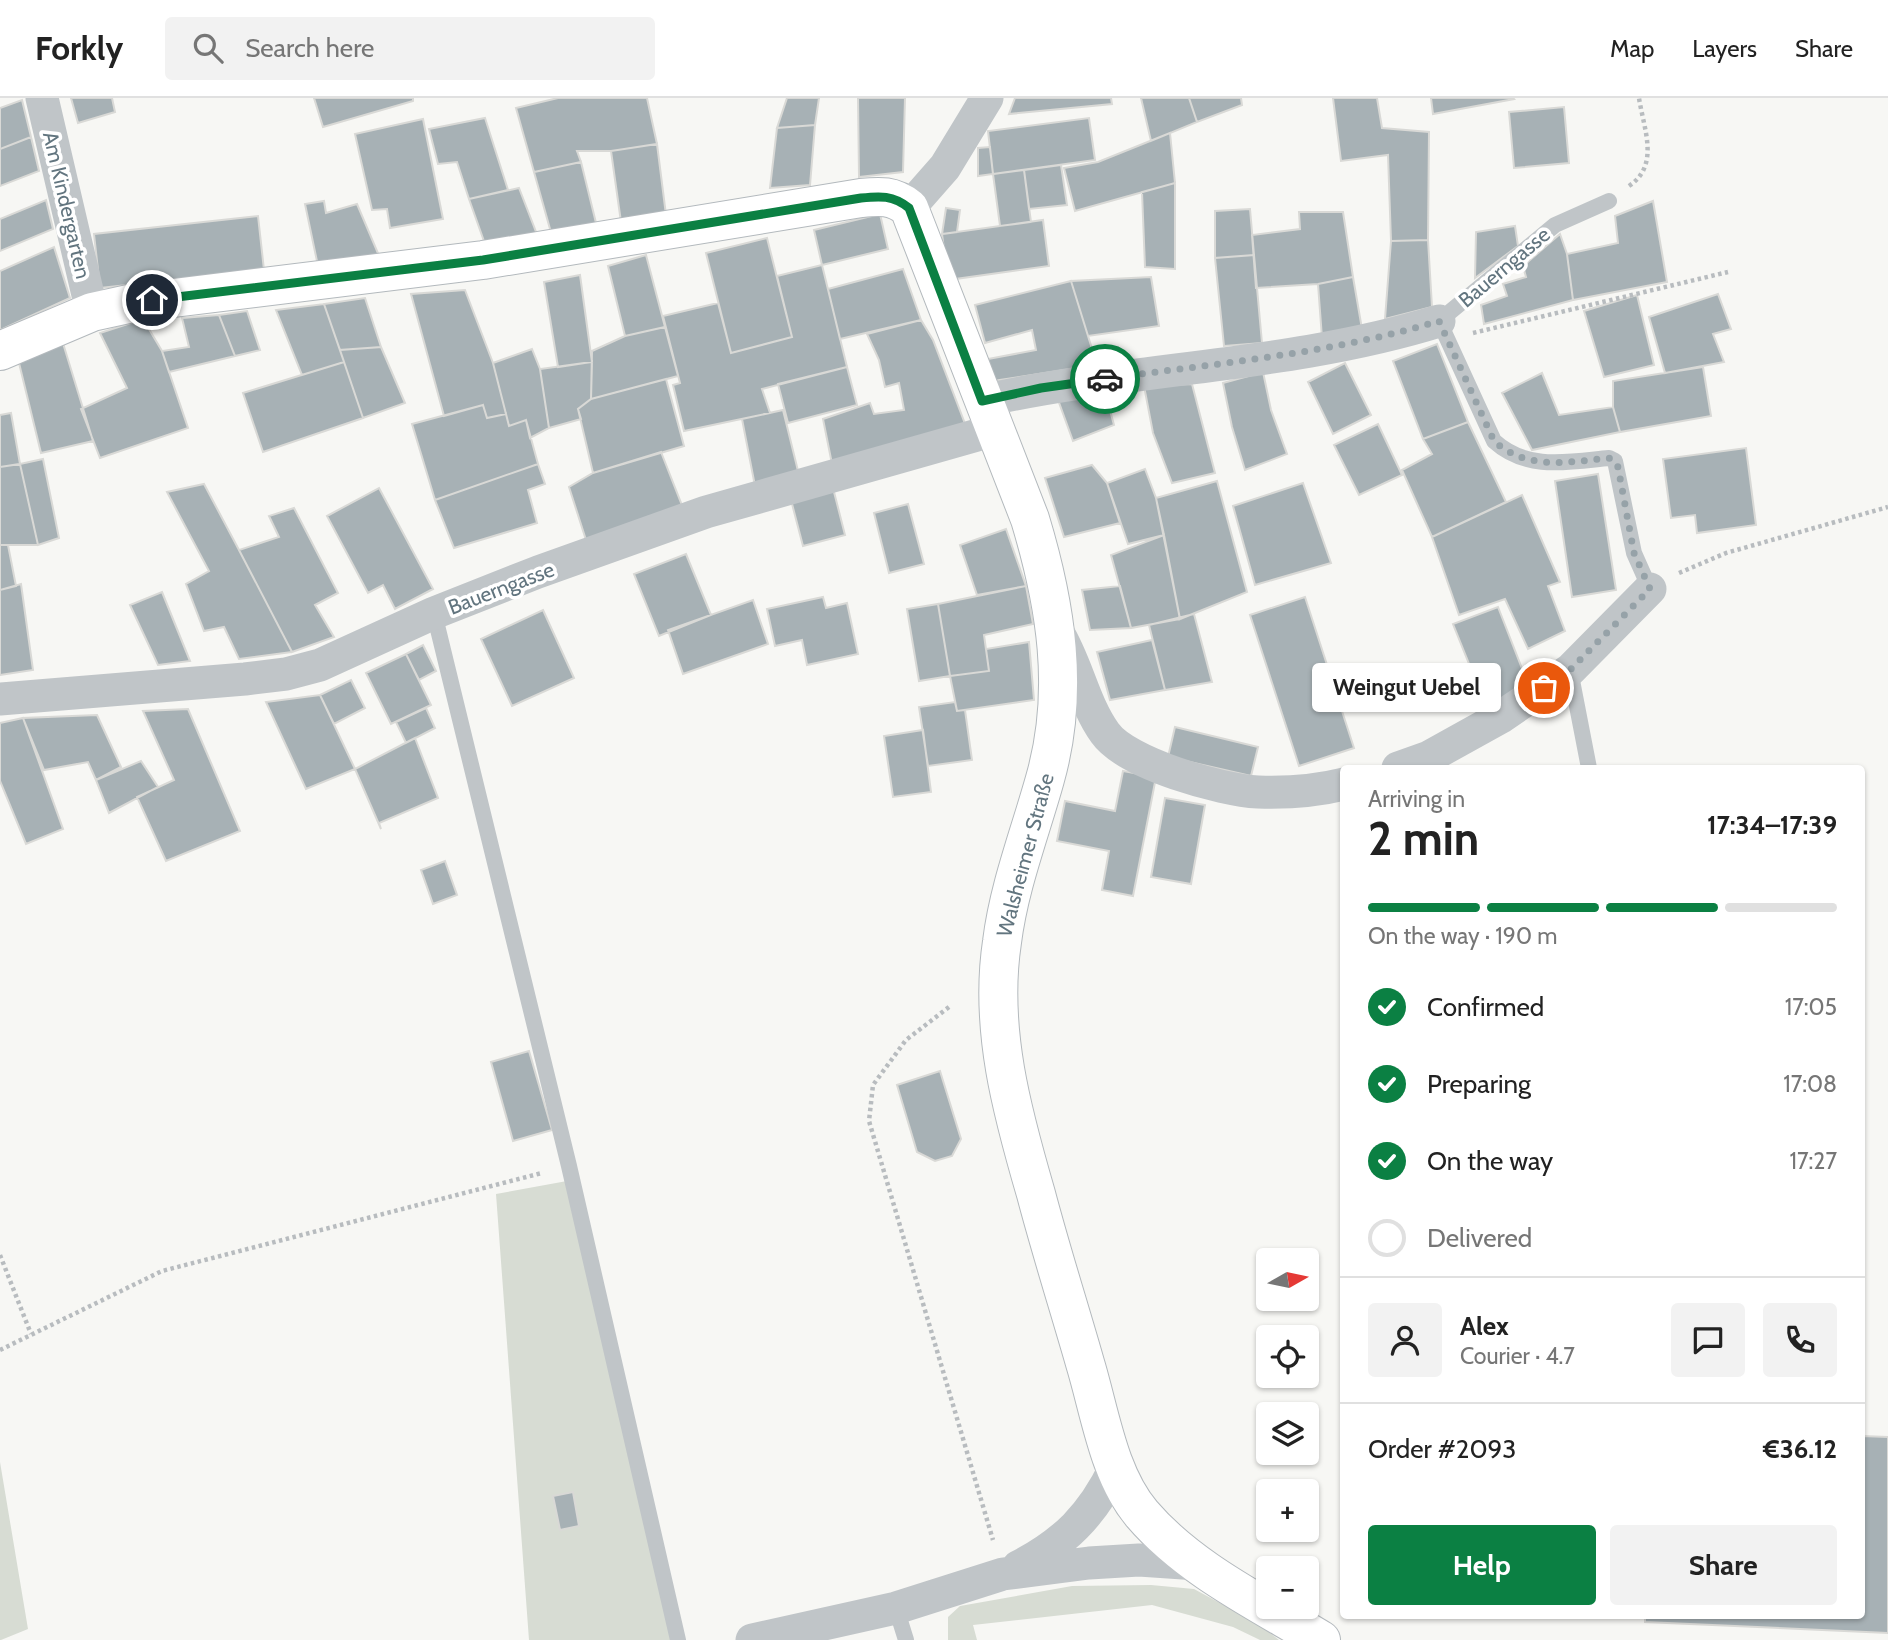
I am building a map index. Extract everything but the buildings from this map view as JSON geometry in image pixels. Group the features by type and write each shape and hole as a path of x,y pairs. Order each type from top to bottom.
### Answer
{"street":[{"name":"Am Kindergarten","path":"42,98 92,312"},
{"path":"0,351 92,312 191,294 483,260 861,198 885,196 899,200 909,208 945,167 987,98"},
{"name":"Walsheimer Straße","path":"909,208 1030,519 1045,570 1057,631 1053,742 1046,776 1016,875 1001,943 997,1013 1008,1087 1049,1241 1115,1468 1140,1512 1166,1539 1198,1564 1321,1640"},
{"name":"Bauerngasse","path":"0,699 286,674 320,665 434,613 706,512 988,415 1041,388 1444,330"},
{"path":"1406,765 1429,757 1489,723 1570,670 1650,589"},
{"name":"Walsheimer Straße","path":"1057,631 1070,652 1093,712 1107,736 1127,751 1154,765 1198,780 1256,792 1295,792 1340,785"},
{"path":"751,1640 896,1608 1003,1574 1050,1550 1072,1530 1104,1492 1115,1468"},
{"path":"1003,1574 1139,1560 1198,1564"}],"lane":[{"name":"Bauerngasse","path":"1444,330 1555,225 1609,201"},
{"path":"1444,330 1494,441 1508,454 1532,462 1557,463 1609,458 1615,461 1634,553 1650,589"},
{"path":"434,613 569,1166 678,1640"},
{"path":"1570,670 1588,765"},
{"path":"896,1608 906,1640"}],"path":[{"path":"1609,201 1640,179 1646,169 1648,160 1639,98"},
{"path":"1444,330 1728,272"},
{"path":"1650,589 1692,565 1726,553 1888,507"},
{"path":"949,1007 906,1040 873,1085 869,1121 1003,1574"},
{"path":"0,1350 162,1270 569,1166"},
{"path":"0,1255 31,1334"}],"shaded area":[{"path":"567,1181 671,1640 529,1640 496,1194"},
{"path":"0,1462 28,1629 1,1640 0,1640"},
{"path":"1151,1585 1194,1589 1257,1623 1279,1640 1260,1640 1233,1627 1152,1605 973,1625 977,1640 948,1640 948,1617 960,1606 1072,1586"}],"way so far":[{"path":"1105,379 1331,348 1389,336 1439,321 1494,441 1508,454 1532,462 1557,463 1609,458 1615,461 1618,467 1634,553 1650,589 1570,670 1544,688"}],"place":[{"name":"Weingut Uebel","path":"1544,688"}],"route":[{"path":"152,300 483,260 885,196 899,200 909,208 982,401 1041,388 1105,379"}]}
